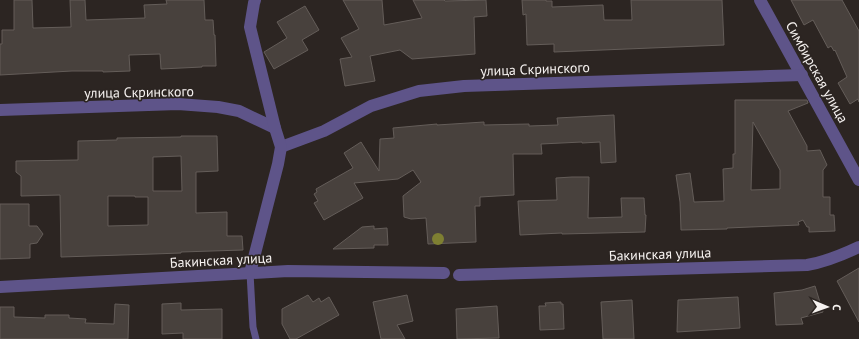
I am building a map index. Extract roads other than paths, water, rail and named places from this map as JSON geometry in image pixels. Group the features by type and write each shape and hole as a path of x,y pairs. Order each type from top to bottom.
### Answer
{"street":[{"path":"250,273 281,147 250,27 255,0"},
{"name":"Симбирская улица","path":"760,0 859,180"},
{"name":"улица Скринского","path":"281,147 324,131 371,106 419,91 464,86 802,75"},
{"name":"улица Скринского","path":"0,110 178,104 218,107 239,111 275,128"},
{"name":"Бакинская улица","path":"459,274 807,265 822,263 859,247"},
{"name":"Бакинская улица","path":"0,287 288,271 444,273"}],"lane":[{"path":"250,273 253,327 256,339"}]}
